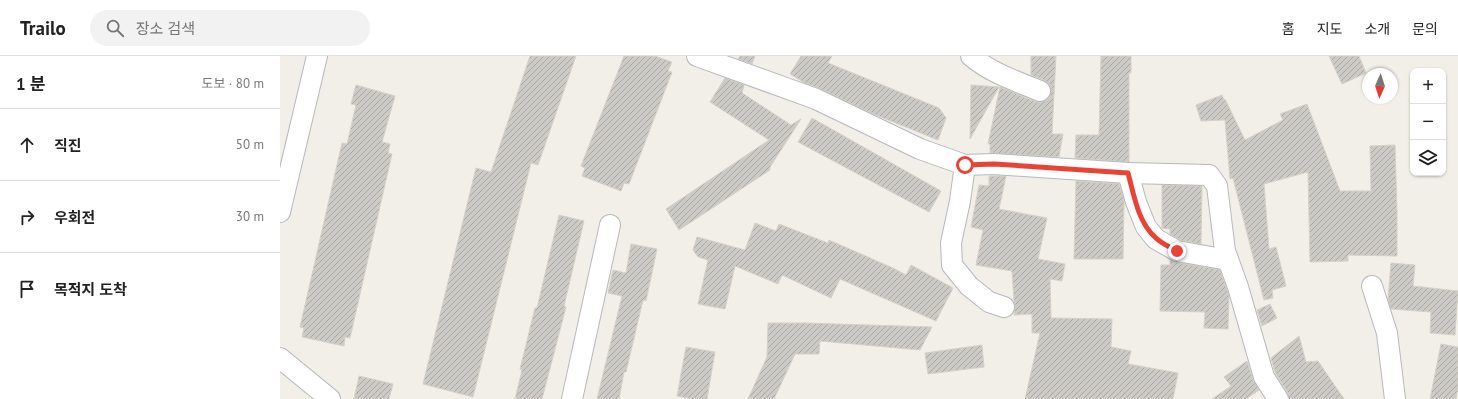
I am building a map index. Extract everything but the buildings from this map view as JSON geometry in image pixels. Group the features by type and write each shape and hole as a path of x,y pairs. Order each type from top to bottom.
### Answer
{"street":[{"path":"280,212 317,56"},
{"path":"697,56 816,99 920,149 965,165 994,164 1128,173 1209,175 1217,186 1225,251 1238,287 1264,376 1278,399"},
{"path":"971,56 982,65 1007,78 1040,91"},
{"path":"965,165 960,201 951,243 952,265 969,286 989,302 1004,307"},
{"path":"1128,173 1136,202 1146,227 1156,239 1177,251 1228,260"},
{"path":"572,399 610,225"},
{"path":"1372,286 1387,333 1395,399"},
{"path":"280,358 330,399"}],"route":[{"path":"965,165 994,164 1128,173 1136,202 1146,227 1156,239 1177,251"}]}
